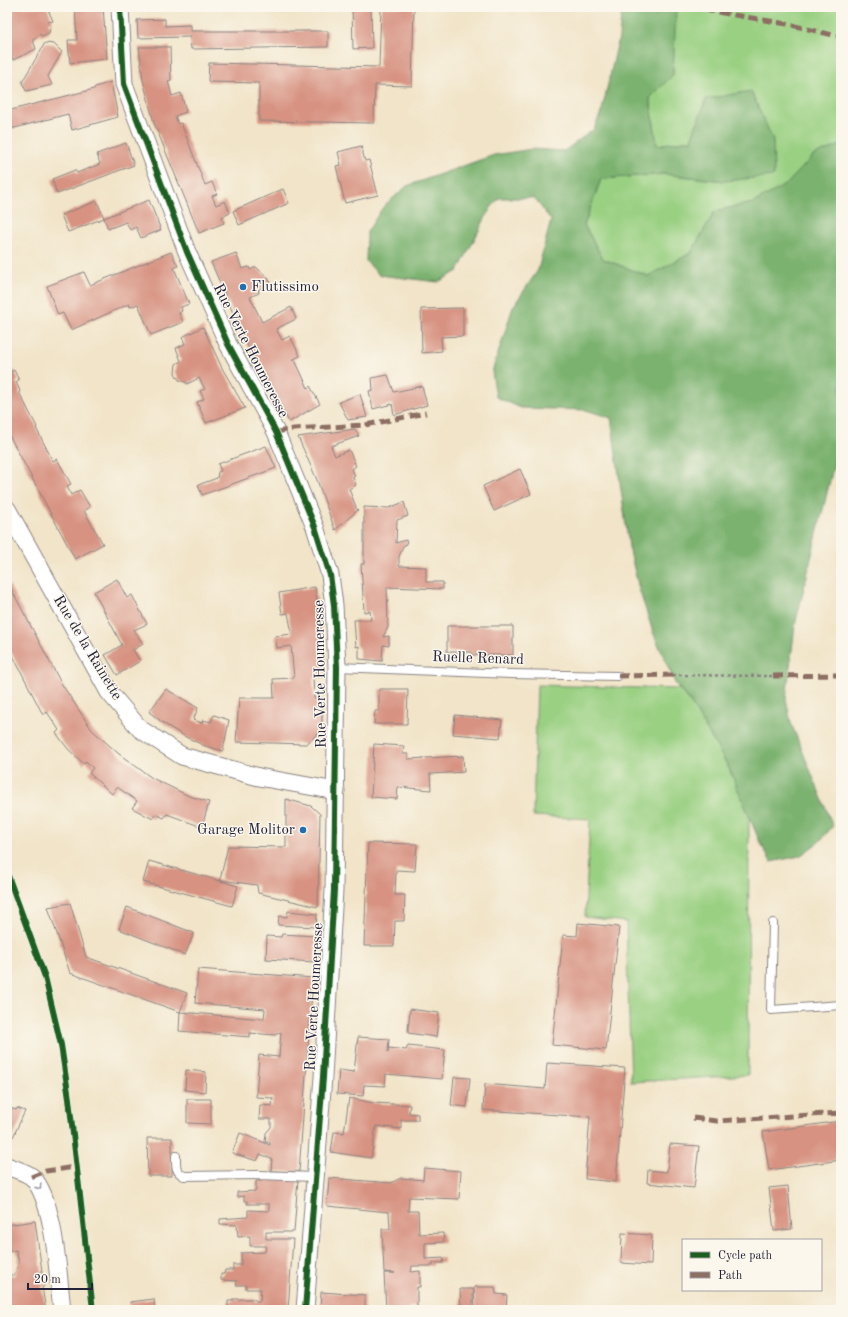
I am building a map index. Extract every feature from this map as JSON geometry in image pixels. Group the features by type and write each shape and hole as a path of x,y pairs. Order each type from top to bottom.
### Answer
{"street":[{"name":"Rue Verte Houmeresse","path":"120,7 124,84 187,252 228,344 276,432 315,527 330,575 334,605 337,667 334,898 306,1310"},
{"name":"Rue de la Rainette","path":"7,509 109,692 140,729 182,756 258,777 336,791"},
{"path":"7,1166 31,1177 42,1191 50,1214 62,1310"}],"lane":[{"name":"Ruelle Renard","path":"337,667 511,674 618,676"},
{"path":"773,922 771,1010 841,1005"},
{"path":"176,1156 176,1168 180,1174 184,1176 259,1175 316,1177"}],"path":[{"path":"673,675 773,676"}],"green space":[{"path":"622,7 676,8 673,75 650,98 657,145 691,140 706,99 751,91 773,140 774,176 725,181 664,174 601,179 584,225 603,259 648,276 691,253 715,211 753,203 787,184 814,155 841,145 841,435 795,625 786,699 791,723 833,826 820,841 800,856 771,862 759,840 728,766 692,705 675,683 653,632 639,589 629,547 611,418 586,410 521,408 496,397 492,372 513,307 538,270 551,220 534,198 499,198 490,209 458,271 438,282 379,275 366,261 367,232 383,207 407,186 494,155 532,149 564,151 594,129 602,110 619,37"},
{"path":"675,7 841,7 841,145 815,155 787,185 753,203 715,211 691,253 648,276 603,259 584,225 601,179 664,174 725,181 706,99 691,140 657,145 650,98 673,75"},
{"path":"537,685 679,689 692,705 728,766 749,813 748,1075 631,1082 626,922 585,917 590,819 533,816"}],"building":[{"path":"7,7 47,7 53,21 48,22 51,27 49,33 42,36 40,34 33,40 36,49 13,60 7,44"},
{"path":"75,7 103,7 107,59 70,63 68,40 77,40"},
{"path":"352,7 371,7 372,48 353,49"},
{"path":"381,7 414,7 412,86 375,85 374,123 259,121 259,83 208,82 209,63 379,67"},
{"path":"165,19 165,26 191,25 191,31 328,31 328,47 191,49 190,37 138,38 137,20"},
{"path":"45,43 54,44 62,52 48,76 52,85 26,91 22,82"},
{"path":"139,47 170,47 171,80 168,81 172,96 181,93 186,112 175,116 178,124 181,123 205,185 212,182 217,194 212,196 216,205 225,201 230,213 222,217 224,223 199,233 154,123 143,80"},
{"path":"111,82 118,117 72,130 68,114 7,130 7,101 11,110 94,89 95,87"},
{"path":"126,143 134,165 57,194 52,179 75,170 77,173 100,164 97,154"},
{"path":"361,146 365,161 369,160 378,195 345,203 336,166 341,165 338,152"},
{"path":"283,189 289,203 239,225 233,211"},
{"path":"149,200 161,230 141,238 136,227 130,230 126,222 108,229 104,218"},
{"path":"97,201 104,218 68,232 61,215"},
{"path":"171,252 178,266 174,268 189,304 181,307 182,311 179,313 183,322 151,335 138,304 130,307 129,304 71,330 63,313 58,315 47,286 84,272 90,285"},
{"path":"236,253 242,269 249,267 250,270 256,267 268,278 271,283 258,290 259,293 250,297 262,322 291,307 296,319 276,329 282,340 290,336 300,356 292,360 295,360 308,388 310,386 320,404 289,422 246,343 211,262"},
{"path":"463,308 463,336 441,337 442,351 422,353 421,309"},
{"path":"203,327 222,368 245,408 206,423 197,402 204,399 200,391 205,389 199,378 187,384 186,382 179,380 175,373 176,364 181,361 176,348 185,344 182,337"},
{"path":"14,370 19,380 16,382 20,391 19,392 37,427 36,428 53,461 57,459 71,484 67,486 71,495 80,490 90,507 84,511 103,544 75,559 7,431 7,374"},
{"path":"388,375 394,392 422,386 427,405 394,415 392,404 373,409 369,391 373,390 372,378"},
{"path":"360,394 367,417 348,420 339,402"},
{"path":"355,429 359,436 331,446 335,456 349,450 356,466 352,469 355,476 353,477 356,485 349,489 355,507 358,510 335,530 317,480 298,437"},
{"path":"266,446 276,468 202,495 198,485 217,478 218,472 221,471 218,464"},
{"path":"520,469 531,494 494,511 483,486"},
{"path":"404,502 408,516 397,520 396,543 406,540 407,544 403,546 399,557 399,566 426,567 426,582 443,582 443,589 387,587 388,627 383,637 389,636 389,646 383,645 382,661 359,659 359,646 356,647 354,620 371,620 370,611 364,612 361,564 364,564 364,507 389,508"},
{"path":"117,579 127,598 132,595 147,624 134,630 143,644 133,650 140,661 117,675 105,655 122,645 94,592"},
{"path":"7,581 61,683 92,730 119,754 152,778 189,796 209,802 202,827 167,814 164,818 155,814 153,819 132,808 137,801 117,787 112,794 89,773 93,768 86,761 84,764 68,749 56,733 59,730 47,712 43,715 7,644"},
{"path":"315,587 324,652 323,677 313,677 314,698 322,698 322,730 306,744 236,742 239,698 274,698 273,679 294,678 291,646 277,648 275,636 292,634 288,613 282,614 279,593"},
{"path":"447,626 513,626 513,655 472,655 472,652 447,652"},
{"path":"166,689 198,708 193,720 202,723 203,720 211,722 214,715 229,720 223,751 205,746 186,737 166,725 149,712"},
{"path":"379,689 408,689 407,724 374,724 375,711 379,711"},
{"path":"455,715 502,720 500,738 453,734"},
{"path":"374,744 404,746 403,754 408,754 408,759 463,756 464,772 430,774 431,790 398,787 397,799 371,797"},
{"path":"286,799 311,806 320,814 318,907 258,893 257,885 220,880 228,846 286,847"},
{"path":"368,843 417,844 415,871 396,870 395,895 405,895 404,921 395,921 394,946 364,946"},
{"path":"149,861 238,886 232,906 143,882"},
{"path":"70,903 86,957 187,993 180,1012 70,973 48,907"},
{"path":"127,907 194,933 185,955 119,929"},
{"path":"288,911 317,914 316,927 278,925 279,916 287,917"},
{"path":"578,923 619,927 606,1050 552,1045 563,935 577,936"},
{"path":"282,934 316,936 315,962 266,959 267,936 281,937"},
{"path":"198,969 313,978 299,1172 271,1171 272,1159 260,1154 257,1161 232,1153 240,1133 270,1145 270,1142 265,1142 266,1133 271,1127 271,1119 259,1119 260,1105 272,1106 273,1098 256,1097 259,1055 279,1057 281,1032 275,1035 250,1033 250,1037 179,1031 180,1012 264,1019 265,1009 195,1003"},
{"path":"410,1009 439,1013 436,1037 408,1033"},
{"path":"358,1037 389,1039 388,1052 389,1048 406,1050 408,1046 445,1050 442,1079 386,1074 385,1086 364,1085 363,1096 337,1094 339,1070 354,1072"},
{"path":"547,1063 625,1068 616,1182 585,1179 590,1117 483,1110 485,1084 545,1089"},
{"path":"186,1070 206,1072 205,1092 185,1090"},
{"path":"454,1077 470,1078 467,1107 451,1105"},
{"path":"349,1098 374,1103 410,1105 409,1113 418,1114 418,1120 401,1120 401,1129 376,1126 371,1158 331,1152 334,1132 344,1133"},
{"path":"187,1099 211,1099 211,1124 187,1123"},
{"path":"7,1107 25,1111 13,1137 7,1134"},
{"path":"840,1121 841,1160 769,1170 763,1132"},
{"path":"147,1138 172,1138 172,1176 148,1176"},
{"path":"670,1144 699,1146 694,1188 647,1183 648,1170 667,1172"},
{"path":"424,1168 461,1171 459,1199 409,1197 408,1211 418,1211 419,1234 443,1233 444,1242 425,1243 425,1259 444,1258 443,1263 433,1263 433,1266 412,1266 411,1272 420,1271 420,1287 417,1287 417,1307 410,1307 410,1310 386,1310 384,1273 395,1273 384,1272 382,1229 390,1229 389,1212 327,1206 329,1178 391,1183 401,1178 423,1180"},
{"path":"262,1178 298,1179 294,1232 266,1232 266,1239 293,1239 288,1310 247,1310 247,1308 228,1308 228,1301 233,1301 233,1299 254,1299 256,1301 260,1301 261,1289 246,1289 246,1285 236,1285 237,1281 221,1280 221,1274 224,1274 225,1270 233,1270 233,1265 241,1265 241,1253 265,1252 266,1246 250,1246 250,1236 238,1237 237,1225 220,1224 220,1219 248,1217 248,1210 269,1211 269,1204 247,1204 247,1201 244,1201 244,1196 237,1197 237,1192 256,1191 256,1181 262,1181"},
{"path":"788,1186 792,1229 774,1231 769,1188"},
{"path":"35,1221 46,1310 7,1310 7,1273 14,1276 19,1263 16,1250 7,1252 7,1225"},
{"path":"622,1233 652,1235 651,1265 621,1263"},
{"path":"474,1287 495,1287 496,1294 507,1295 506,1310 475,1310"},
{"path":"460,1289 473,1289 473,1310 461,1310"},
{"path":"321,1292 365,1295 365,1310 320,1310"},
{"path":"154,1299 155,1310 131,1310 130,1302"}],"marked path":[{"path":"705,7 711,11 787,24 841,37"},
{"path":"276,432 294,429 365,425 426,413"},
{"path":"618,676 673,675"},
{"path":"773,676 841,675"},
{"path":"693,1118 717,1121 841,1113"},
{"path":"31,1177 46,1171 76,1167"}],"cycle path":[{"path":"120,7 124,84 187,252 228,344 276,432 315,527 330,575 334,605 337,667 334,890 323,1077 305,1310"},
{"path":"7,873 45,977 61,1045 69,1099 93,1310"}],"place":[{"name":"Flutissimo","path":"243,287"},
{"name":"Garage Molitor","path":"303,830"}]}
